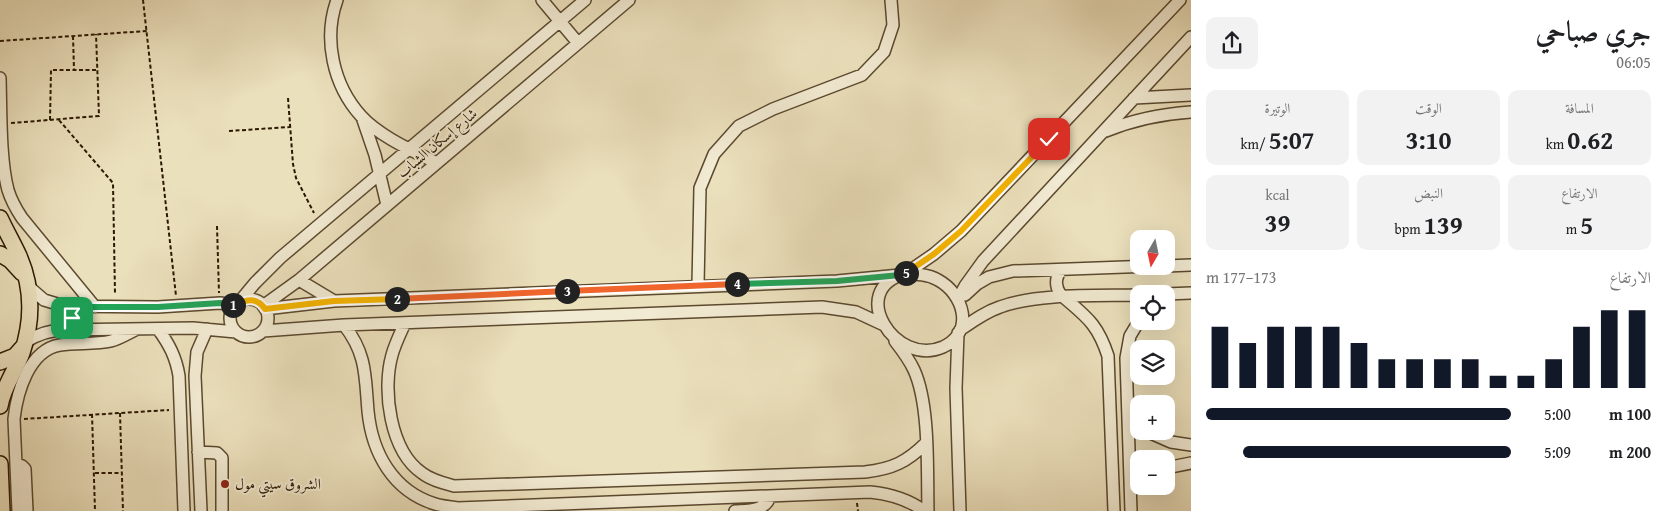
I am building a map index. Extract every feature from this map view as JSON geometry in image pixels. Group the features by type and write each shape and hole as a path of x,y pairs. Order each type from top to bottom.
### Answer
{"main road":[{"path":"0,218 18,254 27,278 30,311 29,326 21,356 4,391 0,404"},
{"path":"0,254 10,260 27,278"},
{"path":"0,362 15,356 21,351 25,342"},
{"path":"0,464 2,511"}],"street":[{"path":"337,0 330,29 332,53 337,76 344,91 362,117 387,205"},
{"path":"542,0 578,43"},
{"name":"شارع إسكان الشباب","path":"237,303 264,273 320,224 585,0"},
{"name":"شارع إسكان الشباب","path":"264,307 299,280 629,0"},
{"path":"698,285 700,188 714,154 739,126 773,109 862,76 884,52 894,25 891,0"},
{"path":"928,511 924,409 914,370 884,325 878,311 879,296 884,286 891,279 903,274 934,254 961,231 1180,0"},
{"path":"959,300 983,261 1191,37"},
{"path":"0,78 4,176 14,205 22,218 95,307"},
{"path":"1134,98 1191,95"},
{"path":"1104,131 1157,116 1191,112"},
{"path":"362,117 382,132 437,163"},
{"path":"1175,266 1191,265"},
{"path":"959,300 977,284 989,277 1013,271 1130,267"},
{"path":"1061,270 1056,279 1060,294 1088,317 1096,328 1108,356 1114,511"},
{"path":"264,307 334,301 698,285 837,281 903,274 927,275 952,291 959,300 963,316 959,331 956,388 960,511"},
{"path":"27,278 29,287 44,300 58,305 76,307 177,306 237,303 251,299 264,307 268,320 263,331"},
{"path":"299,280 334,301"},
{"path":"1175,294 1191,293"},
{"path":"891,335 901,343 912,347 934,349 952,341 959,331 985,313 1013,302 1028,299 1130,295"},
{"path":"236,332 230,322 232,310 237,303"},
{"path":"76,307 72,318 77,330"},
{"path":"25,342 42,333 53,330 207,329 252,336 263,331 344,325 822,307 856,312 884,325"},
{"path":"405,323 394,348 388,374 388,392 395,431 400,447 409,462 422,474 437,482 454,486 878,471 905,462 926,443"},
{"path":"344,325 357,343 363,359 368,414 379,456 389,472 402,486 418,497 436,505 458,508 578,507 870,492 907,500 924,511"},
{"path":"201,511 195,364 201,341 207,329"},
{"path":"18,511 14,419 16,405 25,378 36,359 43,353 60,345 110,341 135,330"},
{"path":"158,330 172,351 177,363 184,511"},
{"path":"1131,450 1126,370 1127,347 1134,330"},
{"path":"1110,370 1119,366 1126,370"},
{"path":"1166,440 1191,445"},
{"path":"198,452 217,453 222,458 222,511"},
{"path":"1175,466 1191,463"},
{"path":"16,464 25,469 27,511"},
{"path":"1131,511 1134,495"},
{"path":"735,511 762,509 770,496"}],"path":[{"path":"143,0 177,306"},
{"path":"0,41 146,31"},
{"path":"2,124 99,116 96,34"},
{"path":"72,36 74,70"},
{"path":"50,120 51,70 97,70"},
{"path":"288,98 293,164 296,178 320,224"},
{"path":"59,120 113,183 115,307"},
{"path":"229,131 290,126"},
{"path":"217,226 220,303"},
{"path":"14,419 180,409"},
{"path":"120,413 123,511"},
{"path":"92,414 95,511"},
{"path":"94,473 122,473"}],"place":[{"name":"الشروق سيتي مول","path":"225,484"}],"route":[{"path":"72,318 76,307 158,307 220,303 235,305 245,299 251,299 262,304 265,309 334,301 698,285 837,281 900,275 905,274 948,243 1049,139"}]}
